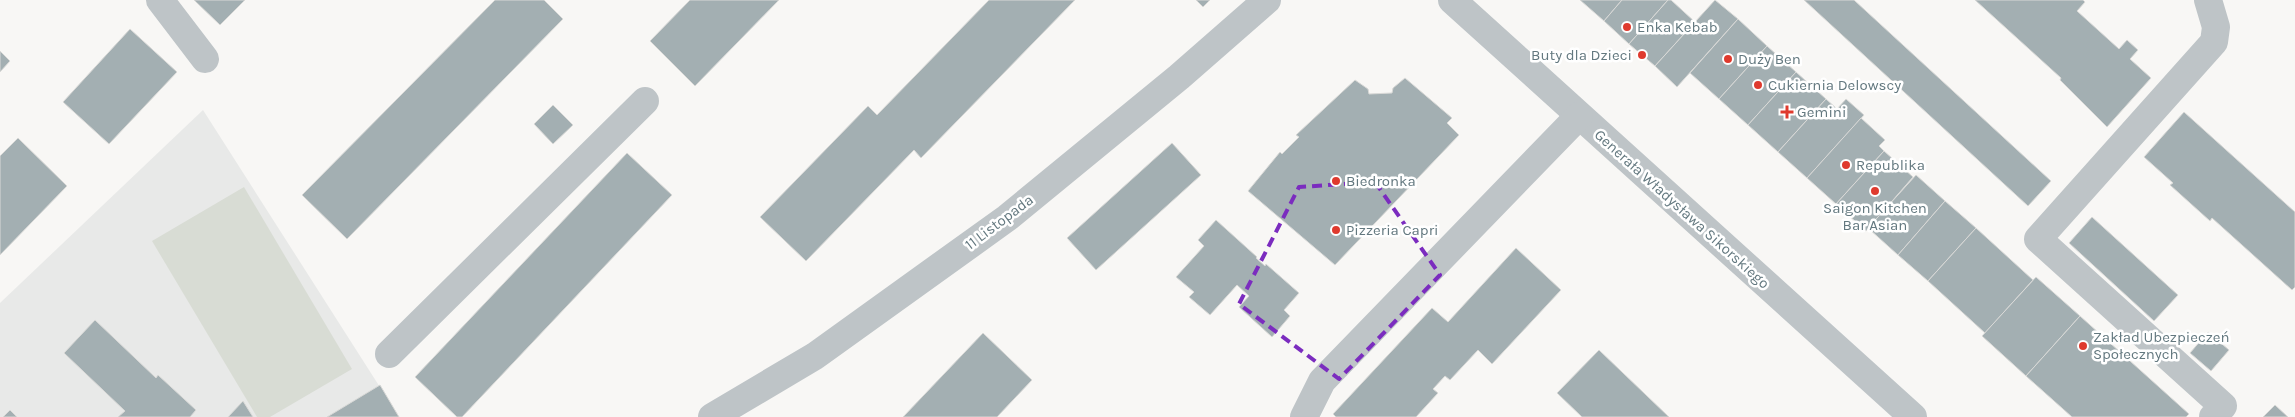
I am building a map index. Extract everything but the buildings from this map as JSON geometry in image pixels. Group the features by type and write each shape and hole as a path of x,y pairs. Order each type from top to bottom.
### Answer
{"street":[{"path":"160,0 205,60"},
{"name":"11 Listopada","path":"712,417 814,356 1007,218 1180,77 1267,0"},
{"name":"Generała Władysława Sikorskiego","path":"1452,0 1913,417"},
{"path":"2208,0 2216,27 2214,42 2038,239 2223,406 2212,417"},
{"path":"389,354 645,100"},
{"path":"1304,417 1322,381 1579,116"}],"highlighted area":[{"path":"1375,182 1440,275 1339,379 1239,304 1299,187"}],"shaded area":[{"path":"203,110 399,417 0,417 0,303"},
{"path":"244,187 352,369 270,417 257,417 152,241"}],"place":[{"name":"Enka Kebab","path":"1627,27"},
{"name":"Buty dla Dzieci","path":"1642,55"},
{"name":"Duży Ben","path":"1728,59"},
{"name":"Cukiernia Delowscy","path":"1758,85"},
{"name":"Gemini","path":"1787,112"},
{"name":"Republika","path":"1846,165"},
{"name":"Biedronka","path":"1336,181"},
{"name":"Saigon Kitchen Bar Asian","path":"1875,191"},
{"name":"Pizzeria Capri","path":"1336,230"},
{"name":"Zakład Ubezpieczeń Społecznych","path":"2083,346"}]}
